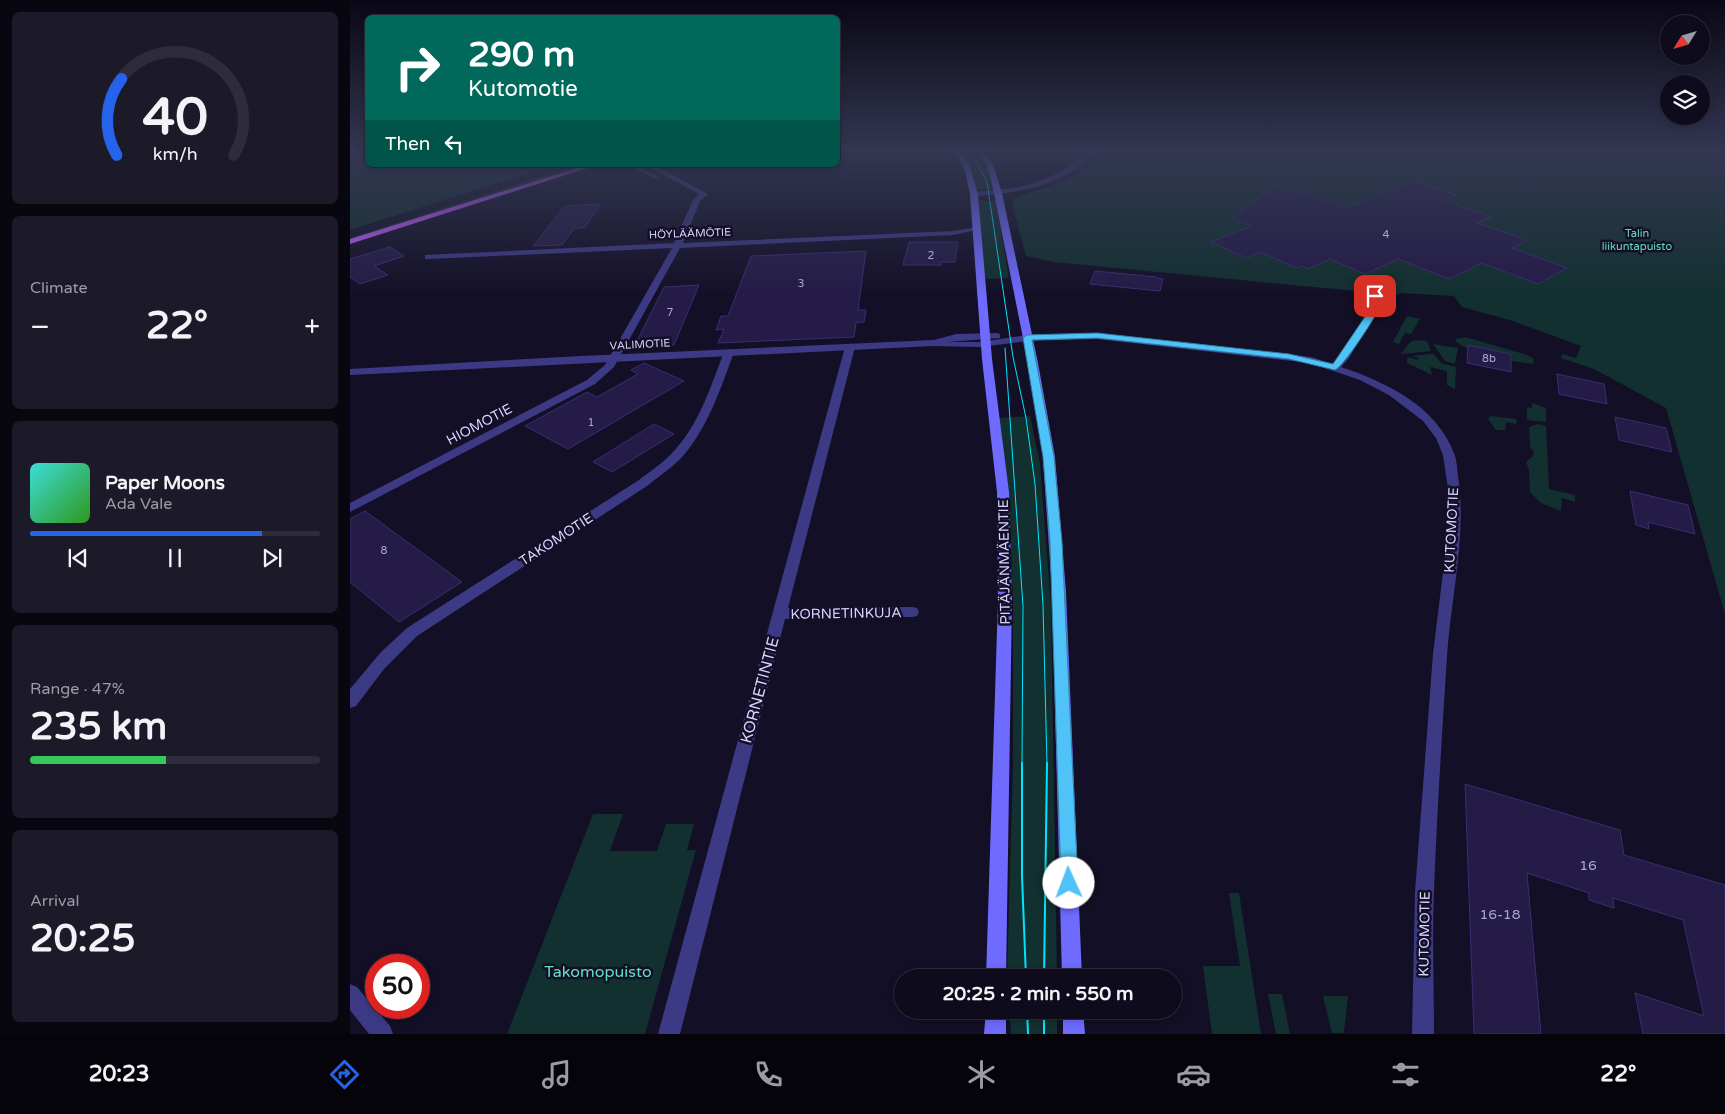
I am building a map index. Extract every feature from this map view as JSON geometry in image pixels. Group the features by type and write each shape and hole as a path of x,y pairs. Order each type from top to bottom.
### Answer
{"main road":[{"path":"350,235 461,200"},
{"path":"350,242 482,200"},
{"name":"PITÄJÄNMÄENTIE","path":"974,200 985,340 993,421 1003,492 1006,599 996,969"},
{"path":"999,200 1049,457 1056,542 1072,969"},
{"path":"994,1034 995,1019"},
{"path":"1073,1019 1074,1034"}],"street":[{"name":"HIOMOTIE","path":"350,508 591,382 609,367 676,245 698,200"},
{"name":"HÖYLÄÄMÖTIE","path":"428,257 977,232"},
{"path":"1335,367 1344,358 1375,308 1376,301 1373,290"},
{"name":"KUTOMOTIE","path":"1027,338 1097,336 1289,356 1335,367 1364,378 1393,393 1427,419 1438,433 1449,455 1454,475 1454,532 1440,654 1424,892 1422,1034"},
{"name":"VALIMOTIE","path":"350,372 614,357 932,343 956,346 985,340 1027,338"},
{"name":"KORNETINTIE","path":"669,1034 850,347"},
{"name":"TAKOMOTIE","path":"350,701 391,649 412,632 643,483 666,465 679,453 693,434 729,352"},
{"name":"KORNETINKUJA","path":"780,614 912,612"},
{"path":"350,994 382,1034"}],"green space":[{"path":"350,200 443,200 350,230"},
{"path":"467,200 475,200 350,240 350,238"},
{"name":"Talin liikuntapuisto","path":"1014,200 1725,200 1725,614 1666,408 1594,369 1561,358 1562,354 1576,358 1581,346 1513,321 1462,307 1454,296 1401,293 1388,298 1355,291 1054,262 1026,256 1012,204"},
{"path":"979,201 996,201 1009,278 986,279"},
{"path":"1407,316 1420,319 1411,334 1405,333 1399,344 1393,342"},
{"path":"1465,337 1524,354 1533,358 1534,364 1511,361 1511,354 1469,345 1468,349 1456,342 1456,339"},
{"path":"1415,340 1427,341 1431,351 1401,354 1410,342"},
{"path":"1433,344 1458,348 1455,364 1445,361"},
{"path":"1434,354 1441,363 1456,367 1455,389 1447,385 1447,371 1430,367 1432,375 1407,363 1409,357 1417,360 1419,358 1412,356"},
{"path":"1532,403 1546,408 1546,422 1527,420 1527,407 1532,408"},
{"path":"1030,416 1040,463 1051,606 1057,969 1007,969 1013,763 1013,604 1010,524 998,418"},
{"path":"1490,416 1517,419 1516,424 1506,422 1505,430 1496,430 1488,419"},
{"path":"1538,424 1546,426 1549,489 1575,495 1575,502 1562,498 1561,511 1541,503 1530,492 1529,470 1526,462 1532,457 1534,452 1530,447 1529,427"},
{"name":"Takomopuisto","path":"593,814 623,814 610,851 657,851 666,824 694,824 687,850 696,850 645,1034 507,1034"},
{"path":"1229,893 1239,893 1261,1034 1212,1034 1203,966 1240,966"},
{"path":"1268,994 1282,994 1290,1034 1276,1034"},
{"path":"1323,996 1348,996 1344,1033 1332,1033"},
{"path":"1010,1019 1057,1019 1057,1034 1011,1034"}],"building":[{"path":"1256,200 1325,200 1346,208 1366,200 1444,200 1491,217 1477,223 1527,240 1512,248 1567,268 1538,284 1482,263 1449,279 1398,259 1365,274 1330,259 1308,269 1302,266 1296,268 1261,252 1246,258 1211,242 1252,226 1233,218"},
{"path":"601,204 585,227 574,229 562,245 533,246 565,206"},
{"path":"909,242 958,242 955,262 941,262 941,265 903,265"},
{"path":"390,247 404,256 374,266 388,275 360,284 350,277 350,259"},
{"path":"866,251 858,310 866,310 864,322 856,323 854,337 718,343 724,329 716,330 721,316 728,316 751,256"},
{"path":"1095,271 1163,279 1160,291 1090,284"},
{"path":"699,285 674,345 634,347 664,287"},
{"path":"1468,345 1511,354 1511,372 1467,363"},
{"path":"644,363 684,381 568,449 525,426 587,392 597,397 638,374 631,370"},
{"path":"1557,374 1604,384 1607,404 1559,394"},
{"path":"1615,417 1666,428 1672,452 1619,440"},
{"path":"654,424 674,434 612,472 593,462"},
{"path":"1630,491 1688,505 1695,534 1648,522 1649,529 1636,525"},
{"path":"365,511 462,582 399,622 350,582 350,519"},
{"path":"1465,784 1620,830 1624,855 1725,885 1725,1034 1643,1034 1635,993 1704,1016 1683,920 1613,898 1614,908 1589,900 1589,893 1527,873 1541,1034 1474,1034"}],"tram line":[{"path":"990,200 1013,357 1026,418 1035,484 1043,605 1047,764"},
{"path":"1005,348 1023,606 1022,764"},
{"path":"1022,764 1022,876 1026,969"},
{"path":"1044,969 1047,764"},
{"path":"1027,1019 1028,1034"},
{"path":"1044,1019 1044,1034"}],"route":[{"path":"1069,883 1056,542 1049,457 1027,338 1070,335 1097,336 1289,356 1335,367 1344,358 1375,308 1375,296"}]}
